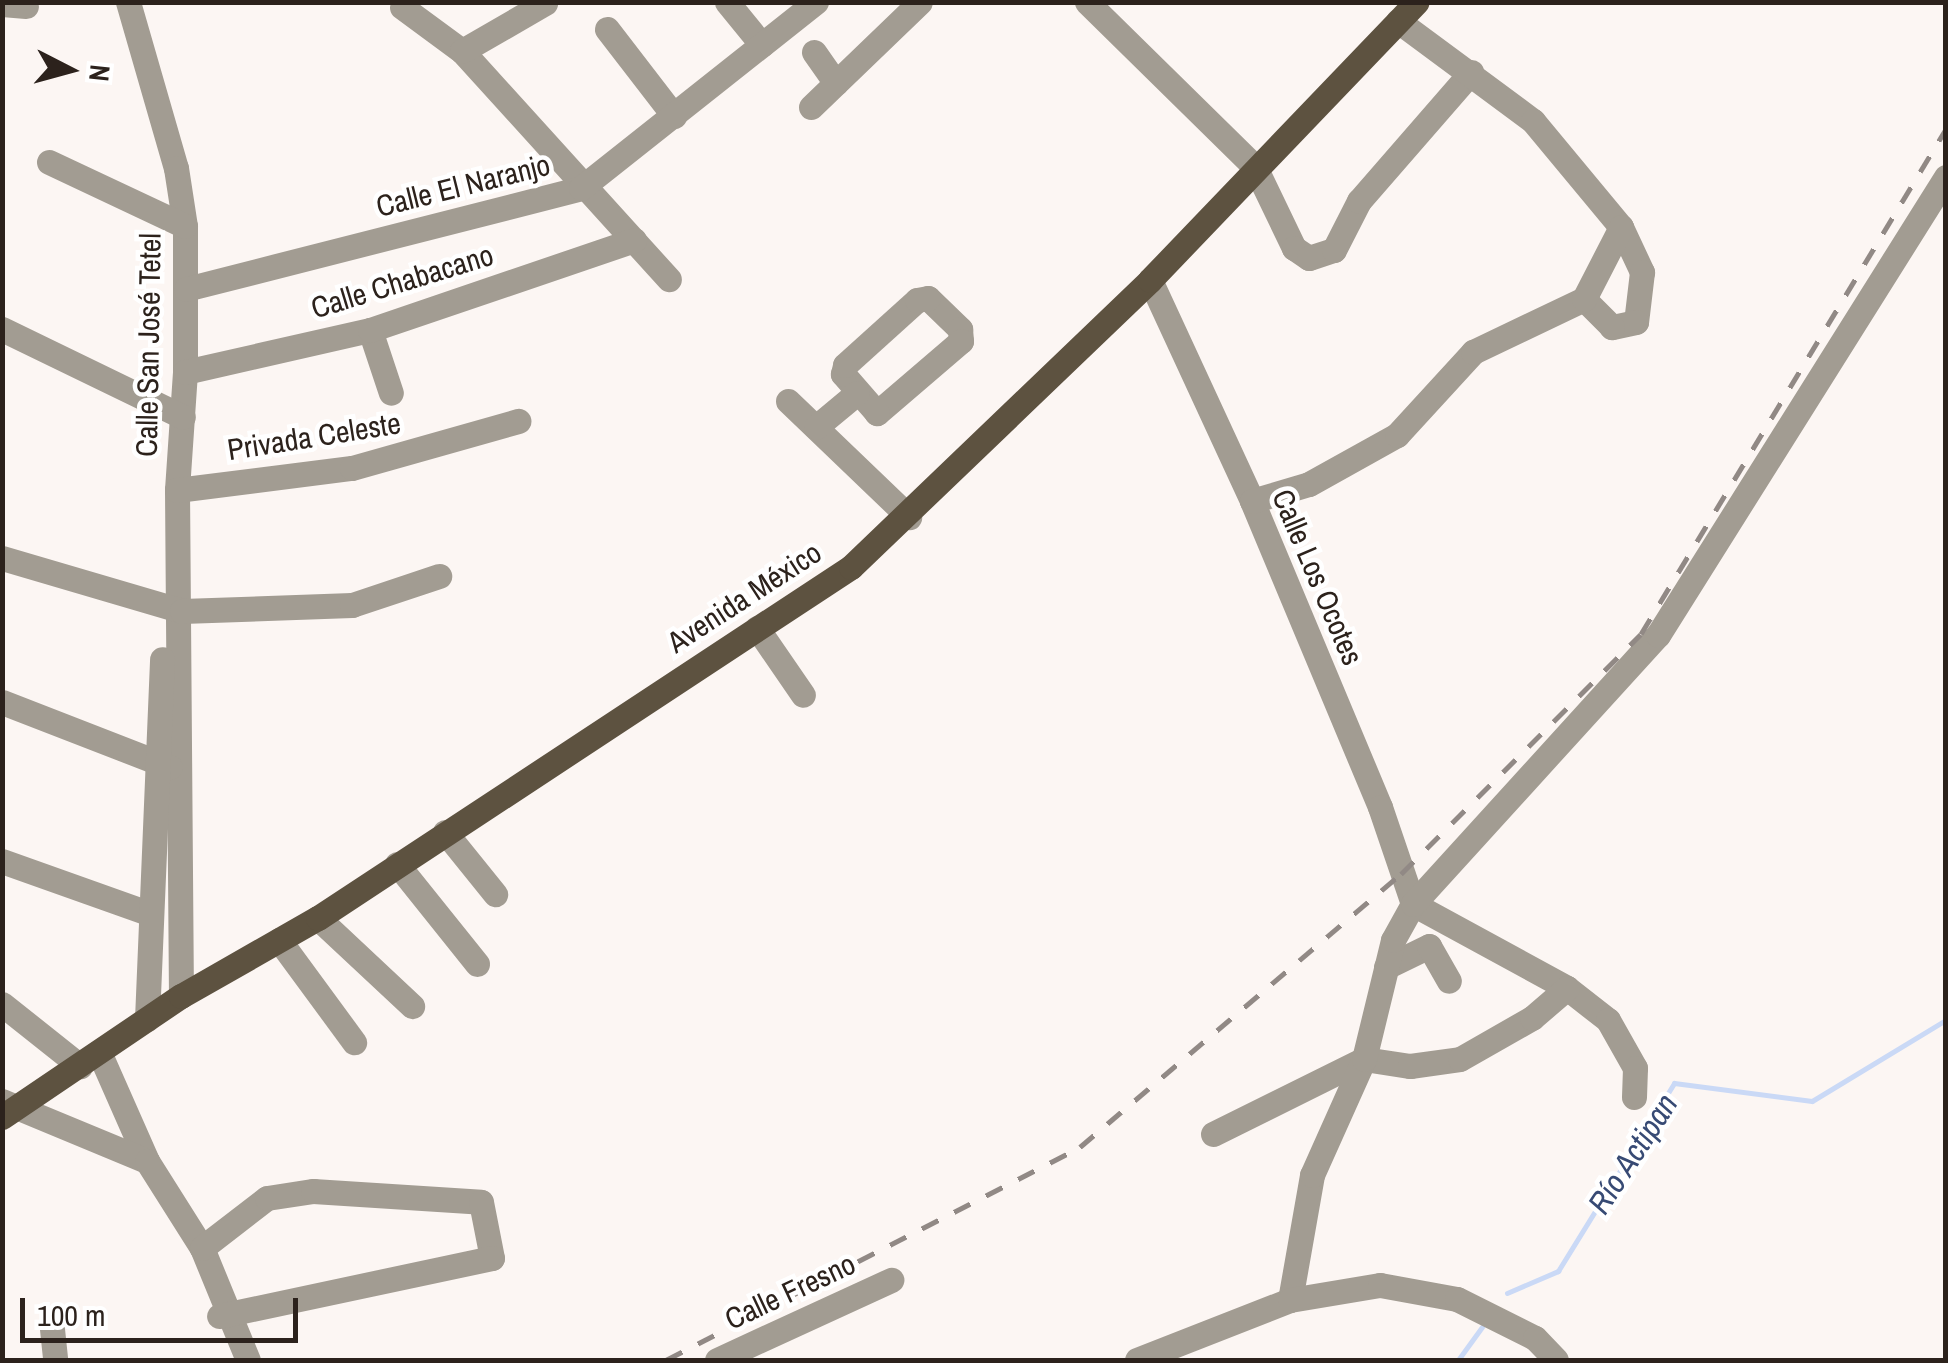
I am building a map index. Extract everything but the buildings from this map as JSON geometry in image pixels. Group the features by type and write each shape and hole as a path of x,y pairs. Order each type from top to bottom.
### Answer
{"main road":[{"name":"Avenida México","path":"8,1108 90,1059 182,996 318,918 851,567 909,517 1150,280 1417,2"}],"street":[{"name":"Calle San José Tetel","path":"128,2 176,168 185,226 186,372 177,490 177,576 167,766 151,914 147,1019"},
{"path":"728,2 762,45"},
{"name":"Calle El Naranjo","path":"186,289 581,188 816,2"},
{"path":"811,107 920,2"},
{"path":"1087,2 1255,167 1294,248 1309,258 1334,250 1360,201 1471,72"},
{"path":"462,51 546,3"},
{"path":"402,7 462,51 581,188 669,279"},
{"path":"1398,21 1533,121 1621,228 1642,272 1636,322 1612,327 1584,299"},
{"path":"607,29 674,116"},
{"path":"814,52 836,83"},
{"path":"49,162 185,226"},
{"path":"1290,1300 1312,1175 1364,1059 1393,940 1413,904 1658,635 1946,177"},
{"path":"1252,501 1309,484 1398,434 1473,352 1584,299 1621,228"},
{"name":"Calle Chabacano","path":"186,372 370,330 634,240"},
{"name":"Calle Los Ocotes","path":"1150,280 1252,501 1380,807 1413,904"},
{"path":"928,298 960,329 961,341 888,409 877,413 857,393 843,374 846,366 917,300 928,298"},
{"path":"2,329 183,417"},
{"path":"370,330 391,393"},
{"path":"816,427 857,393"},
{"path":"788,402 909,517"},
{"name":"Privada Celeste","path":"177,490 352,468 518,420"},
{"path":"2,558 174,611 352,605 439,576"},
{"path":"758,628 803,695"},
{"path":"2,702 167,766"},
{"name":"Calle San José Tetel","path":"167,766 182,996"},
{"path":"445,832 495,894"},
{"path":"2,861 151,914"},
{"path":"397,864 477,964"},
{"path":"1413,904 1567,988 1608,1020 1635,1068 1634,1097"},
{"path":"318,918 412,1006"},
{"path":"279,940 354,1042"},
{"path":"1386,967 1429,946 1449,981"},
{"path":"1213,1134 1364,1059 1410,1066 1460,1059 1532,1018 1567,988"},
{"path":"2,1004 90,1059 146,1161 202,1248 224,1315"},
{"path":"8,1108 146,1161"},
{"path":"202,1248 268,1198 313,1191 481,1202 492,1258 224,1315"},
{"path":"179,1213 243,1360"},
{"name":"Calle Fresno","path":"716,1360 892,1280"},
{"path":"1137,1360 1290,1300 1336,1288 1420,1289 1458,1299 1535,1338 1556,1360"},
{"path":"52,1329 55,1360"}],"waterway":[{"name":"Río Actipan","path":"1507,1293 1558,1271 1674,1083 1812,1101 1946,1020"},
{"name":"Río Actipan","path":"1458,1360 1482,1327"}],"railway":[{"path":"666,1360 1080,1147 1401,874 1641,634 1946,129"}]}
